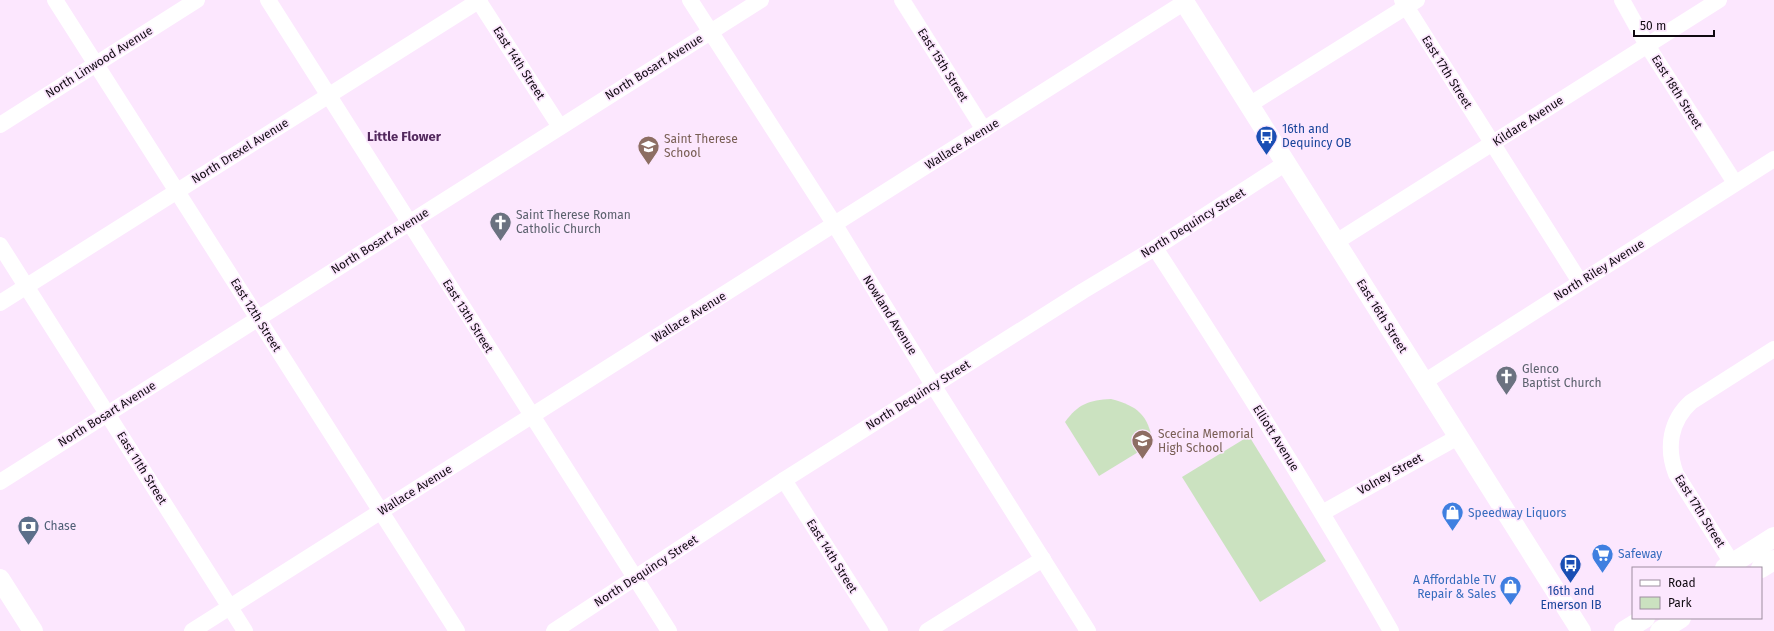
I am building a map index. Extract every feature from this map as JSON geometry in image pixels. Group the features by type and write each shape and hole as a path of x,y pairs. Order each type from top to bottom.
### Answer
{"main road":[{"name":"East 16th Street","path":"1184,1 1581,631"},
{"path":"1728,566 1774,537"},
{"path":"1762,567 1774,560"},
{"path":"0,579 33,631"},
{"path":"1624,631 1643,619"},
{"path":"1660,631 1679,619"}],"street":[{"name":"East 12th Street","path":"55,0 457,631"},
{"name":"North Linwood Avenue","path":"0,125 197,0"},
{"name":"East 13th Street","path":"268,0 669,631"},
{"name":"North Drexel Avenue","path":"0,303 479,0"},
{"name":"East 14th Street","path":"479,0 560,127"},
{"name":"Nowland Avenue","path":"690,0 835,225 933,385 1088,631"},
{"name":"North Bosart Avenue","path":"0,482 761,0"},
{"name":"East 15th Street","path":"902,0 984,130"},
{"name":"East 18th Street","path":"1622,0 1647,45 1735,183"},
{"name":"Kildare Avenue","path":"1336,242 1719,0"},
{"name":"Wallace Avenue","path":"192,631 835,225 1184,1"},
{"path":"1249,105 1408,2"},
{"name":"East 17th Street","path":"1408,2 1493,144 1580,282"},
{"name":"North Riley Avenue","path":"1424,382 1774,159"},
{"name":"North Dequincy Street","path":"554,631 784,480 1082,291 1155,248 1286,163"},
{"name":"East 11th Street","path":"0,245 245,631"},
{"name":"Elliott Avenue","path":"1155,248 1224,355 1322,513 1391,631"},
{"name":"East 17th Street","path":"1728,566 1676,474 1671,458 1671,441 1674,427 1680,414 1687,406 1695,399 1774,349"},
{"name":"Volney Street","path":"1322,513 1458,437"},
{"name":"East 14th Street","path":"784,480 880,631"},
{"path":"927,631 1043,559"}],"green space":[{"path":"1111,399 1128,405 1140,413 1148,425 1153,443 1099,476 1065,422 1079,407 1085,404 1096,400"},
{"path":"1249,436 1326,561 1260,602 1182,477"}],"place":[{"name":"16th and Dequincy OB","path":"1267,156"},
{"name":"Saint Therese School","path":"648,166"},
{"name":"Saint Therese Roman Catholic Church","path":"500,242"},
{"name":"Glenco Baptist Church","path":"1506,396"},
{"name":"Scecina Memorial High School","path":"1143,460"},
{"name":"Speedway Liquors","path":"1452,532"},
{"name":"Chase","path":"28,546"},
{"name":"Safeway","path":"1603,574"},
{"name":"16th and Emerson IB","path":"1571,584"},
{"name":"A Affordable TV Repair & Sales","path":"1511,606"}],"district":[{"name":"Little Flower","path":"404,136"}]}
